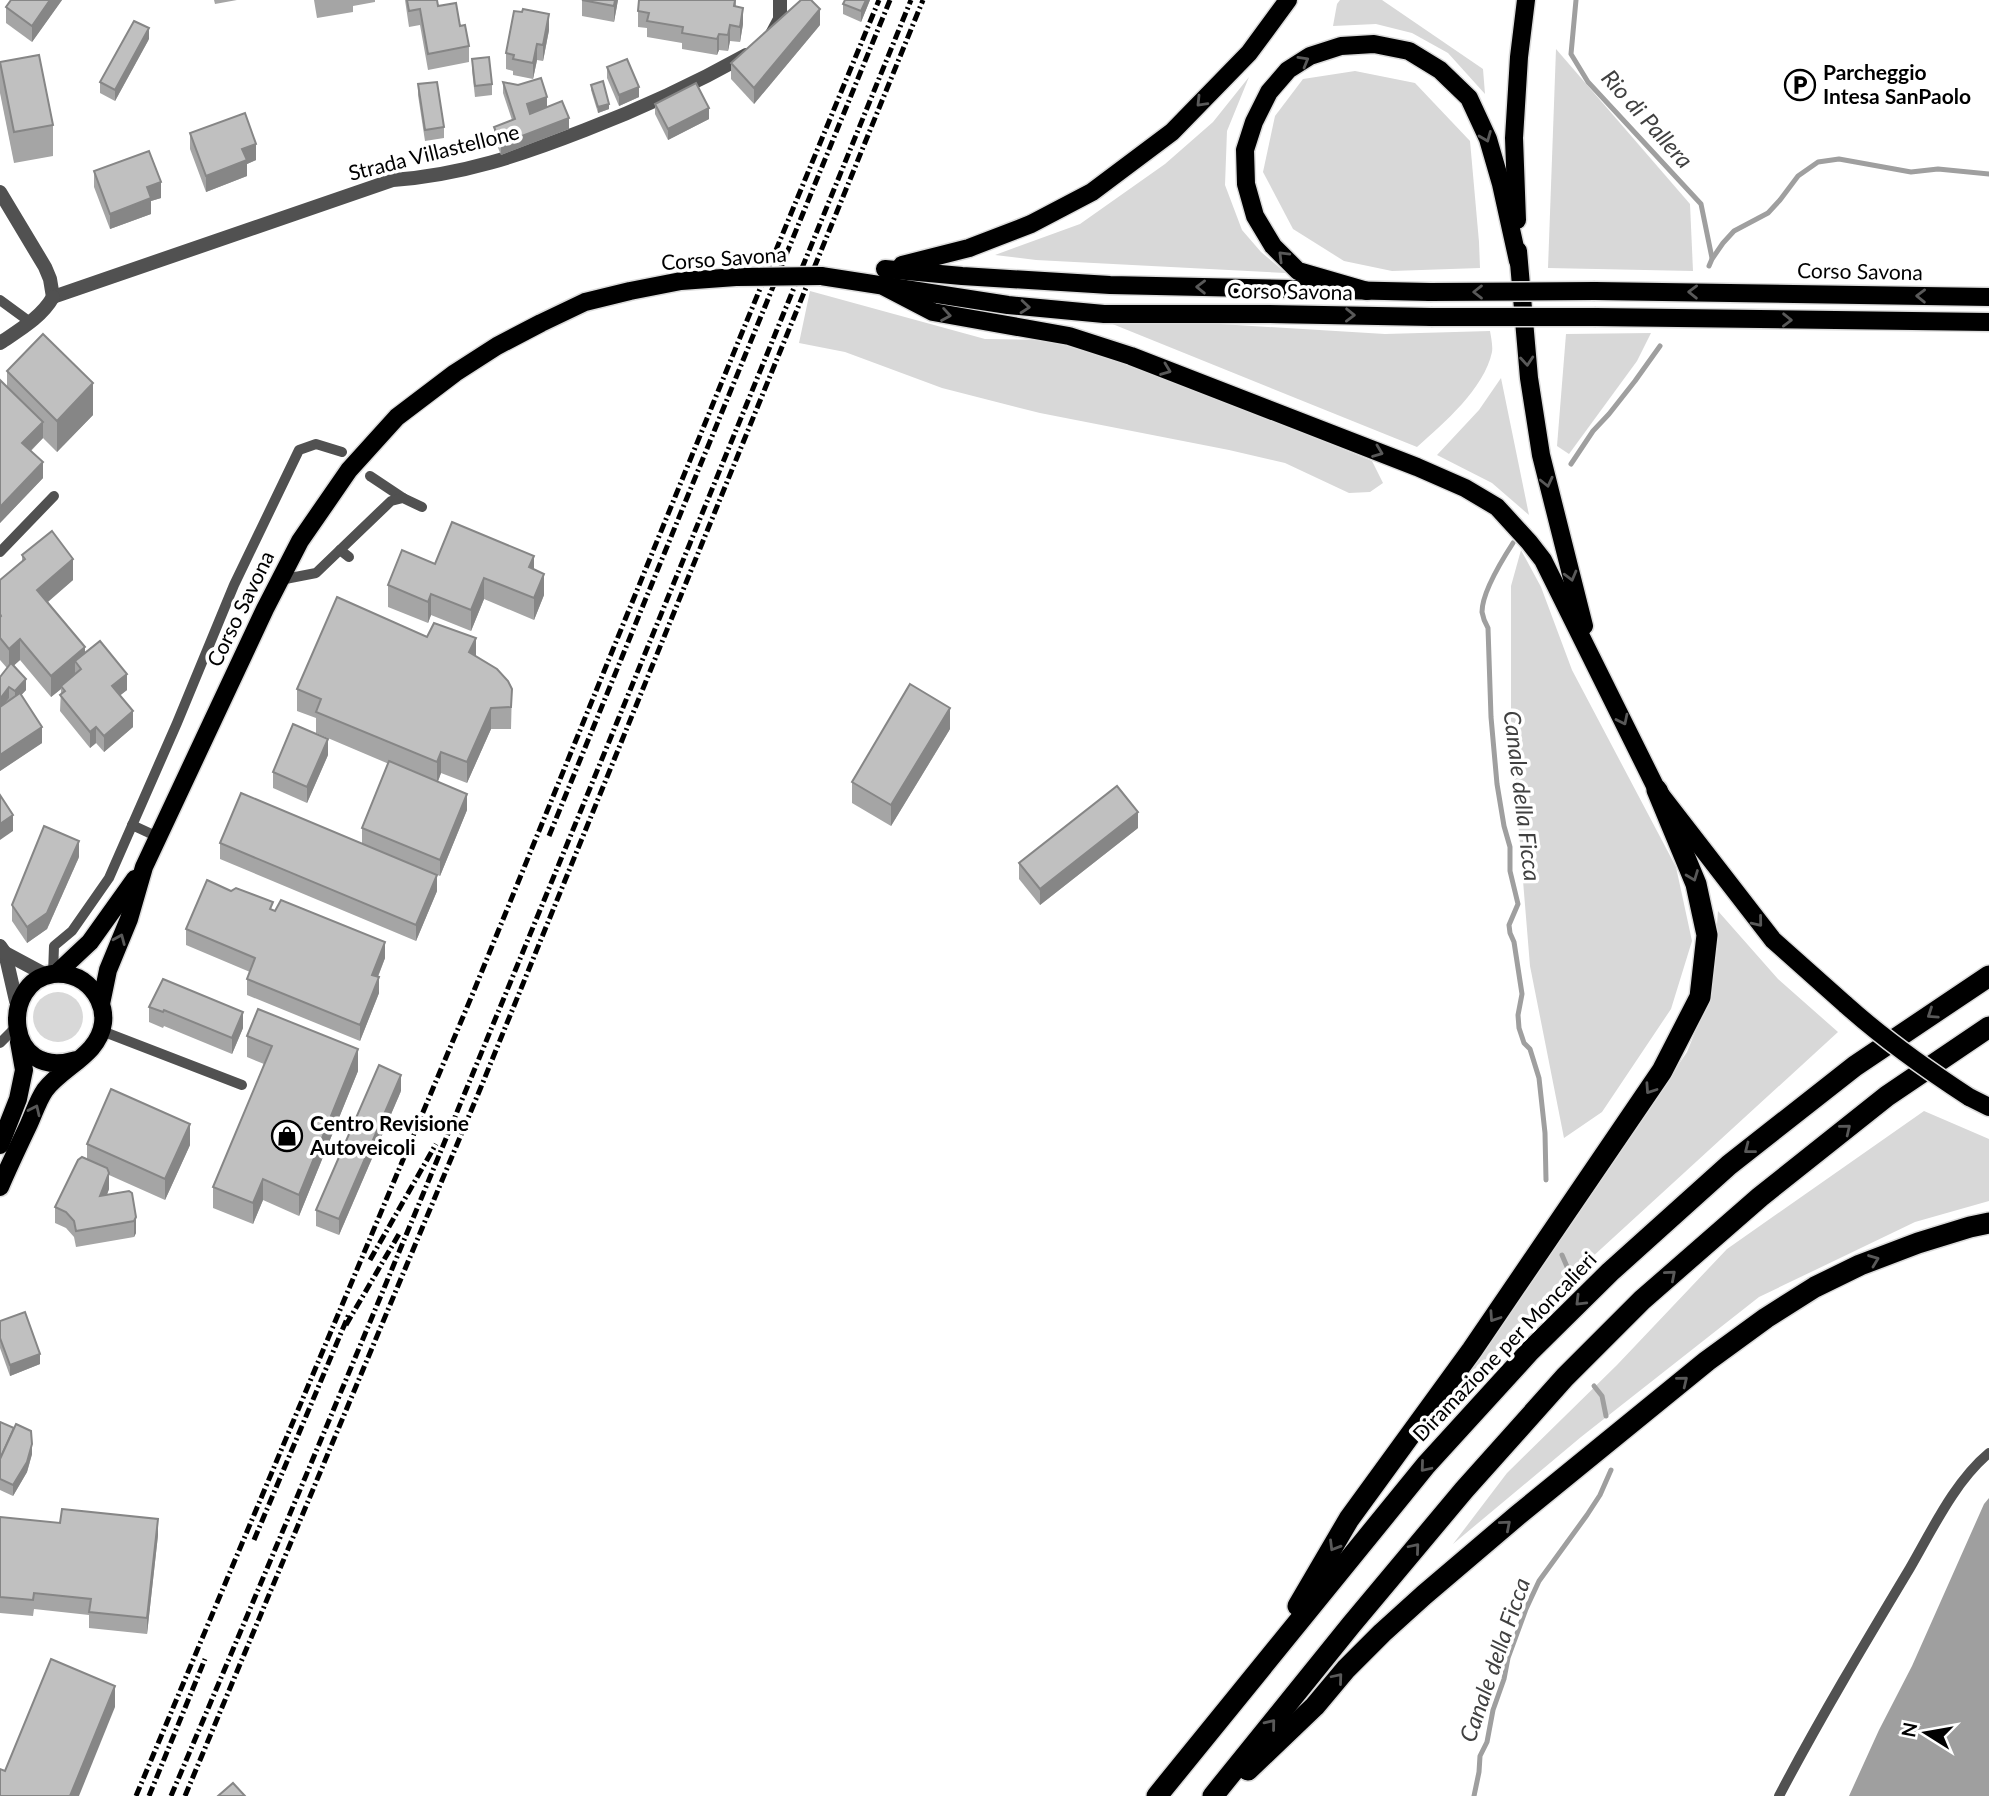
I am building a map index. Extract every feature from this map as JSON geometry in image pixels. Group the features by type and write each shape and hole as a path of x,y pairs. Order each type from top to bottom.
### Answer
{"highway":[{"path":"1262,1667 1349,1519 1472,1350 1662,1071 1700,997 1707,935 1696,884 1657,790"},
{"name":"Diramazione per Moncalieri","path":"1157,1796 1426,1465 1530,1350 1610,1272 1729,1165 1854,1066 1989,976"},
{"path":"1213,1796 1464,1490 1565,1377 1643,1300 1760,1198 1887,1096 1989,1027"},
{"path":"1221,1796 1315,1706 1364,1651 1416,1603 1518,1515 1707,1361 1766,1318 1837,1276 1918,1243 1989,1223"}],"main road":[{"path":"885,278 1031,224 1092,192 1172,132 1249,53 1287,0"},
{"path":"1526,0 1514,138 1518,261 1529,378 1541,455 1593,659"},
{"path":"1367,291 1298,271 1273,246 1255,216 1246,184 1245,150 1254,122 1269,92 1288,70 1310,56 1341,46 1374,44 1409,51 1440,70 1469,98 1488,139 1518,261"},
{"name":"Corso Savona","path":"101,1004 108,970 129,919 144,867 300,541 349,470 397,417 496,346 585,302 681,281 821,276 844,279 962,276 1110,285 1367,291 1595,291 1989,297"},
{"path":"885,278 933,312 1069,336 1131,356 1417,467 1465,488 1497,507 1543,560 1657,790 1773,940 1874,1030 1969,1097 1989,1107"},
{"name":"Corso Savona","path":"885,278 1008,305 1104,314 1989,322"},
{"name":"Corso Savona","path":"52,974 90,942 144,867"},
{"path":"0,1145 19,1099 24,1070 13,1015 16,1002 23,990 33,981 52,974 68,974 79,978 96,994 101,1004 102,1031 88,1053 56,1077 43,1092 0,1187"},
{"path":"17,1036 26,1051 45,1062 55,1064 76,1060"}],"street":[{"name":"Strada Villastellone","path":"53,297 393,180 423,178 483,165 534,150 624,115 713,73 761,45 773,33 780,19 780,0"},
{"path":"0,191 45,267 53,297 48,306 30,322 0,343"},
{"path":"2,949 52,974"},
{"path":"2,949 16,1002"}],"lane":[{"path":"0,300 30,322"},
{"path":"52,974 54,946 72,931 109,878 234,585 299,450 316,444 342,452"},
{"path":"370,477 422,507"},
{"path":"0,552 54,496"},
{"path":"280,580 316,573 344,553 391,501 403,498"},
{"path":"132,825 158,837"},
{"path":"102,1031 242,1085"},
{"path":"0,1043 17,1036"},
{"path":"1779,1796 1819,1722 1940,1517 1961,1484 1989,1453"}],"shaded area":[{"path":"1340,0 1382,0 1483,69 1485,94 1448,53 1412,33 1376,24 1333,26"},
{"path":"1556,49 1690,204 1693,271 1548,268"},
{"path":"1355,71 1415,83 1470,141 1480,268 1392,271 1344,261 1293,229 1263,172 1275,116 1303,79"},
{"path":"1249,77 1227,131 1225,185 1242,230 1261,252 1286,273 1036,260 995,255 1080,224 1165,164 1213,122"},
{"path":"810,291 985,339 1057,340 1096,349 1372,461 1383,483 1370,492 1349,493 1285,463 1040,413 942,388 845,352 799,343"},
{"path":"1105,321 1204,323 1385,334 1490,331 1492,350 1488,366 1472,392 1417,447"},
{"path":"1651,333 1637,361 1569,454 1557,446 1566,334"},
{"path":"1501,378 1529,515 1492,483 1437,455 1479,410"},
{"path":"1521,550 1541,587 1572,670 1676,867 1692,941 1671,1009 1602,1112 1564,1138 1530,966 1511,734 1511,586"},
{"path":"1718,911 1778,979 1838,1032 1590,1259 1456,1391 1687,1052 1712,990"},
{"path":"58,992 76,999 83,1017 76,1035 58,1042 40,1035 33,1017 40,999"},
{"path":"1924,1111 1989,1139 1989,1201 1915,1222 1759,1297 1581,1437 1453,1544 1507,1473 1617,1365 1727,1249"},
{"path":"1989,1498 1989,1796 1849,1796 1912,1666 1984,1504"}],"building":[{"path":"11,0 50,0 32,26 6,7"},
{"path":"407,0 437,0 438,6 456,3 460,26 465,25 469,46 428,54 420,9 409,11"},
{"path":"582,0 615,0 614,6"},
{"path":"639,0 735,0 734,6 743,8 740,27 730,25 728,35 719,34 717,39 682,33 683,27 647,21 649,13 638,11"},
{"path":"801,0 811,0 820,9 754,88 731,63"},
{"path":"845,0 866,0 861,11 843,4"},
{"path":"523,9 549,14 543,45 537,44 533,63 513,59 514,55 506,53 514,11 522,12"},
{"path":"134,21 149,28 115,90 100,82"},
{"path":"39,55 53,125 14,132 0,62"},
{"path":"489,57 492,84 475,86 472,59"},
{"path":"627,59 639,87 619,95 607,67"},
{"path":"541,78 547,97 527,104 530,114 562,101 569,118 501,144 494,127 515,119 503,82 518,85"},
{"path":"603,81 609,104 598,107 591,85"},
{"path":"437,82 444,127 425,130 418,84"},
{"path":"696,83 709,108 668,129 655,104"},
{"path":"245,113 256,144 242,149 247,160 206,176 190,133"},
{"path":"149,151 161,182 147,187 151,198 110,214 94,171"},
{"path":"43,334 93,383 57,421 7,371"},
{"path":"0,380 43,422 22,443 43,462 0,507"},
{"path":"452,522 534,556 529,567 544,574 534,598 484,578 471,610 431,594 428,602 388,585 402,550 435,564"},
{"path":"52,531 73,559 37,590 85,647 51,676 20,639 9,649 0,638 0,580 25,559 22,555"},
{"path":"337,597 427,637 434,623 476,638 469,652 497,669 508,681 512,689 511,707 491,708 467,762 441,752 437,762 316,712 321,699 297,689"},
{"path":"100,641 127,674 112,686 133,711 104,736 96,727 90,732 60,695 65,691 61,686 81,669 75,661"},
{"path":"11,663 26,679 15,691 9,687 0,699 0,677"},
{"path":"910,684 950,708 891,805 852,782"},
{"path":"20,693 42,727 0,755 0,707"},
{"path":"293,724 328,739 307,787 273,772"},
{"path":"389,761 467,794 440,860 362,828"},
{"path":"1117,786 1138,812 1040,889 1019,863"},
{"path":"241,793 437,875 416,925 220,843"},
{"path":"0,795 13,815 0,824"},
{"path":"44,826 79,841 47,913 27,927 12,905"},
{"path":"207,880 231,891 236,888 273,902 270,909 275,911 281,900 385,942 372,975 379,977 360,1025 247,979 255,958 186,929"},
{"path":"163,979 243,1012 232,1038 164,1010 163,1012 149,1007"},
{"name":"Centro Revisione Autoveicoli","path":"258,1009 358,1049 299,1195 263,1179 253,1203 213,1187 272,1046 247,1036"},
{"path":"379,1065 401,1075 339,1219 316,1210"},
{"path":"111,1089 190,1124 165,1179 87,1144"},
{"path":"82,1157 107,1168 109,1173 100,1196 129,1191 132,1193 136,1217 134,1221 76,1231 74,1221 66,1212 55,1207"},
{"path":"25,1312 40,1354 10,1365 0,1338 0,1321"},
{"path":"0,1422 14,1428 0,1459"},
{"path":"16,1424 31,1431 32,1444 27,1462 13,1485 0,1479 0,1459"},
{"path":"62,1509 158,1519 147,1618 89,1612 91,1599 34,1593 33,1600 0,1597 0,1517 60,1523"},
{"path":"51,1659 115,1686 70,1796 0,1796 0,1769 5,1771"},
{"path":"233,1783 245,1796 218,1796"}],"waterway":[{"name":"Rio di Pallera","path":"1576,0 1571,54 1588,82 1701,204 1712,258"},
{"path":"1709,266 1734,231 1768,213 1798,176 1818,162 1839,159 1911,172 1938,169 1989,174"},
{"name":"Rio di Pallera","path":"1571,464 1593,431 1660,346"},
{"name":"Canale della Ficca","path":"1513,543 1489,586 1482,612 1488,628 1491,717 1497,784 1510,847 1510,871 1518,904 1509,925 1522,994 1518,1015 1519,1028 1524,1043 1530,1049 1539,1078 1545,1133 1546,1180"},
{"name":"Canale della Ficca","path":"1562,1255 1571,1276"},
{"name":"Canale della Ficca","path":"1594,1386 1602,1396 1606,1416"},
{"name":"Canale della Ficca","path":"1474,1796 1480,1756 1487,1742 1508,1658 1526,1609 1539,1581 1600,1495 1611,1470"}],"railway":[{"path":"136,1796 473,993 879,0"},
{"path":"549,836 890,0"},
{"path":"171,1796 452,1124 911,0"},
{"path":"185,1796 481,1087 923,0"},
{"path":"370,1260 436,1144"},
{"path":"346,1325 399,1234"},
{"path":"254,1540 349,1314"},
{"path":"149,1796 205,1659"}],"place":[{"name":"Parcheggio Intesa SanPaolo","path":"1800,85"},
{"name":"Centro Revisione Autoveicoli","path":"287,1136"}]}
